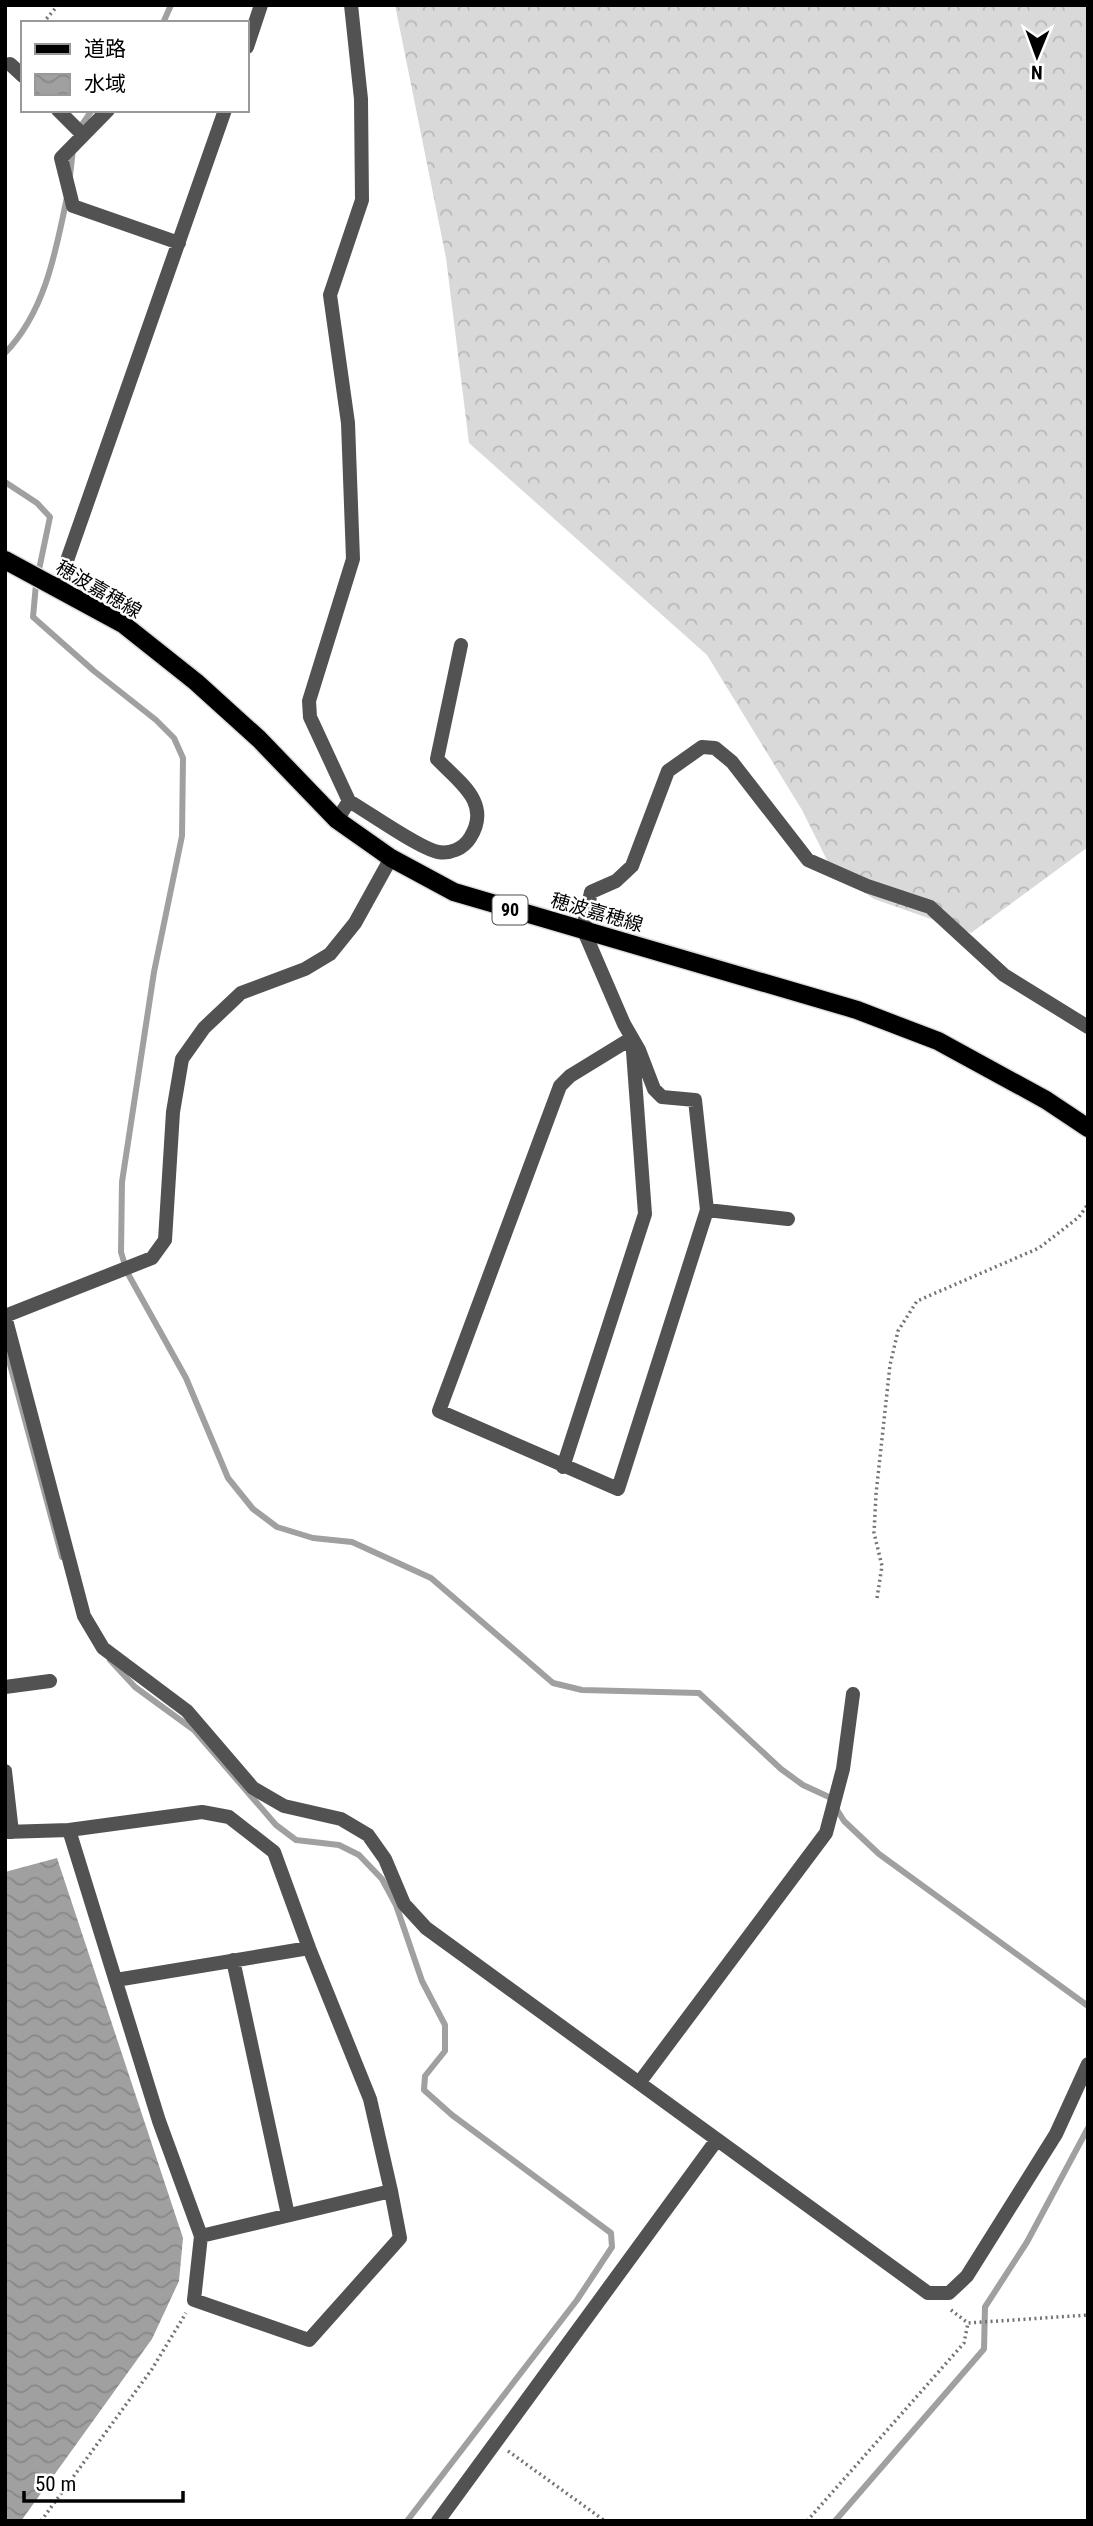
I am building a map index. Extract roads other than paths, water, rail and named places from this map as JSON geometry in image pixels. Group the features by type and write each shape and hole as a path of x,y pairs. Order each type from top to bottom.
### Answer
{"main road":[{"name":"穂波嘉穂線","path":"5,560 123,624 196,682 259,739 337,820 391,858 454,892 858,1010 938,1041 1046,1100 1088,1128"}],"street":[{"path":"248,44 261,5"},
{"path":"351,5 361,99 362,200 330,295 348,423 353,559 309,701 310,717 349,801 435,852 452,852 467,843 479,825 479,808 467,790 437,759 461,645"},
{"path":"10,64 21,74"},
{"path":"60,112 83,135"},
{"path":"106,112 61,158 73,206 179,243"},
{"path":"57,589 224,112"},
{"path":"632,1038 570,1076 560,1086 439,1411 618,1489 707,1210 695,1100 662,1097 654,1089 632,1038 583,929 591,892 616,881 632,866 668,771 702,747 715,748 732,762 808,860 867,886 930,907 1004,975 1088,1027"},
{"path":"337,820 349,801"},
{"path":"391,858 355,923 330,954 304,969 242,993 204,1028 182,1059 173,1112 164,1240 152,1258 5,1316 84,1616 103,1648 187,1711 253,1788 284,1806 341,1819 368,1835 385,1859 404,1904 426,1928 928,2293 949,2293 967,2276 1056,2134 1088,2064"},
{"path":"563,1467 645,1214 632,1038"},
{"path":"707,1210 788,1219"},
{"path":"5,1687 50,1681"},
{"path":"639,2083 826,1833 843,1769 853,1694"},
{"path":"5,1771 8,1832 69,1830 202,1812 229,1817 274,1852 309,1948 370,2099 400,2238 309,2340 194,2300 201,2236 159,2122 69,1830"},
{"path":"116,1980 309,1948"},
{"path":"233,1961 288,2216"},
{"path":"438,2521 716,2141"},
{"path":"201,2236 391,2191"}],"water":[{"path":"57,1858 183,2238 179,2281 152,2339 21,2521 5,2521 5,1872"}],"waterway":[{"path":"164,21 171,5"},
{"path":"79,129 91,112"},
{"path":"70,176 73,149"},
{"path":"5,353 30,319 47,280 67,197"},
{"path":"5,482 37,503 50,517 36,584 33,617 94,671 156,720 174,738 183,758 182,836 154,972 122,1182 121,1252 127,1272 186,1378 228,1478 253,1509 277,1527 313,1538 352,1542 431,1578 553,1683 582,1690 699,1693 781,1769 803,1785 829,1797 844,1821 879,1854 1088,2006"},
{"path":"5,1346 62,1557"},
{"path":"110,1660 135,1687 194,1730 276,1825 296,1840 339,1845 359,1855 382,1879 396,1905 422,1981 445,2025 445,2051 425,2076 424,2090 452,2115 611,2233 612,2247 577,2300 407,2521"},
{"path":"835,2521 984,2349 985,2307 1027,2242 1088,2128"}]}
